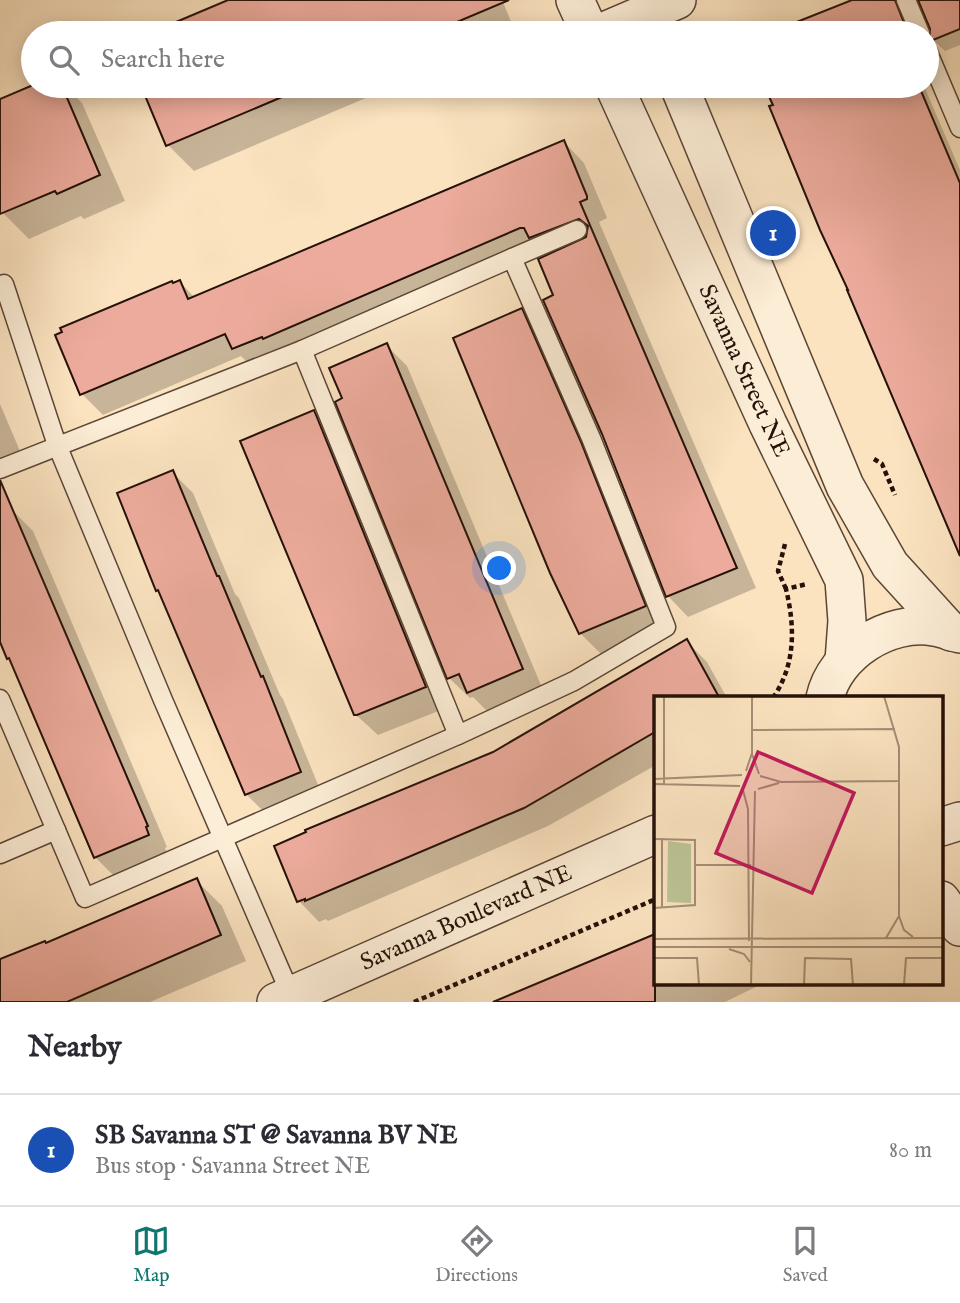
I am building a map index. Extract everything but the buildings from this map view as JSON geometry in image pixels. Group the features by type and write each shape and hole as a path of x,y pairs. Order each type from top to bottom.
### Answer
{"street":[{"path":"575,0 585,21"},
{"path":"631,21 656,11"},
{"name":"Savanna Street NE","path":"619,98 768,424 844,580 847,621 828,686"},
{"name":"Savanna Street NE","path":"684,98 845,486 890,565 956,633"},
{"path":"828,686 869,640 900,628 932,626 956,633"},
{"path":"942,827 960,821"},
{"name":"Savanna Boulevard NE","path":"283,999 654,835"},
{"path":"942,902 960,927"}],"lane":[{"path":"906,0 915,21"},
{"path":"939,78 960,128"},
{"path":"0,469 302,350 577,230"},
{"path":"0,699 85,898 574,681 666,627 591,438 512,258"},
{"path":"4,285 57,445 223,839 283,999"},
{"path":"302,350 458,734"},
{"path":"0,854 56,830"}],"path":[{"path":"774,696 787,669 793,642 792,615 786,589 778,571"},
{"path":"786,589 812,583"},
{"path":"414,1002 654,900"}],"place":[{"name":"SB Savanna ST @ Savanna BV NE","path":"773,233"}]}
